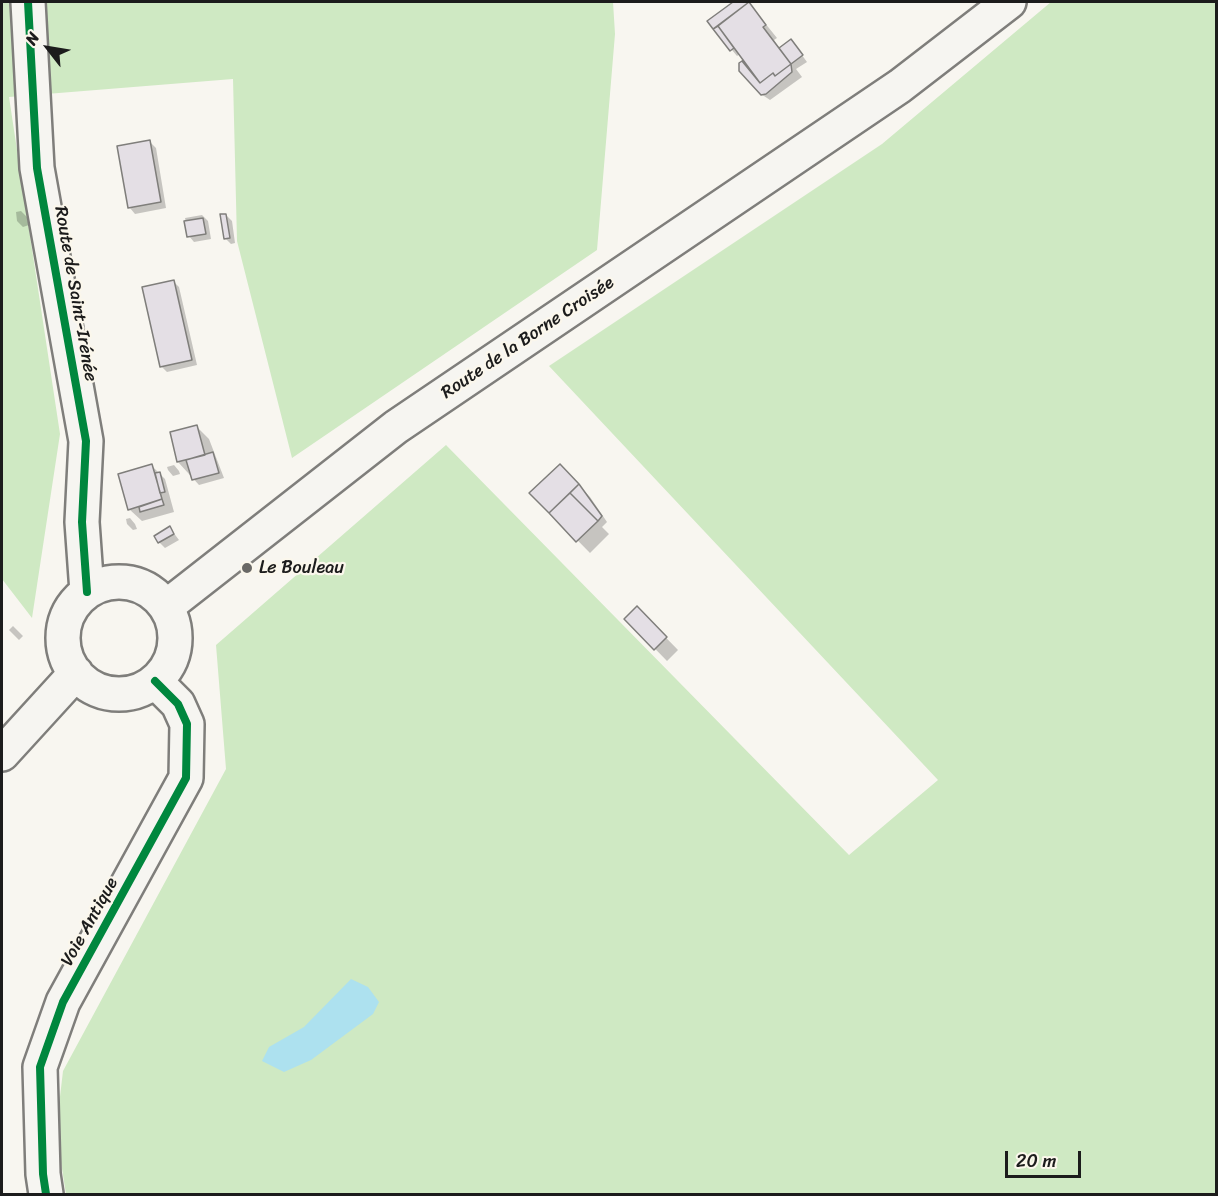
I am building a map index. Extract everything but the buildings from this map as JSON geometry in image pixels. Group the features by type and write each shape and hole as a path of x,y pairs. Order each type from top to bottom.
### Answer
{"main road":[{"name":"Route de Saint-Irénée","path":"28,2 37,168 86,441 82,522 87,592"},
{"name":"Route de la Borne Croisée","path":"166,607 396,427 900,86 1009,2"},
{"path":"121,582 139,585 154,594 166,607 176,638 173,654 166,669 155,681 140,690 122,694 105,692 89,685 76,673 66,657 63,639 66,621 74,605 87,592 104,584 121,582"},
{"path":"2,754 76,673"},
{"name":"Voie Antique","path":"46,1194 43,1174 40,1066 63,1002 186,778 187,724 178,704 155,681"}],"green space":[{"path":"2,2 613,2 615,34 597,250 292,458 237,241 233,79 9,97 60,434 32,618 2,579"},
{"path":"1051,2 1216,2 1216,1194 66,1194 56,1131 63,1071 226,769 216,645 446,445 849,855 938,780 549,366 882,144"}],"water":[{"path":"351,979 368,987 379,1002 373,1014 311,1060 284,1072 262,1061 269,1047 304,1027"}],"cycle path":[{"path":"28,2 37,168 86,441 82,522 87,592"},
{"path":"46,1194 43,1174 40,1067 63,1002 186,778 187,724 178,704 155,681"}],"place":[{"name":"Le Bouleau","path":"247,568"}]}
